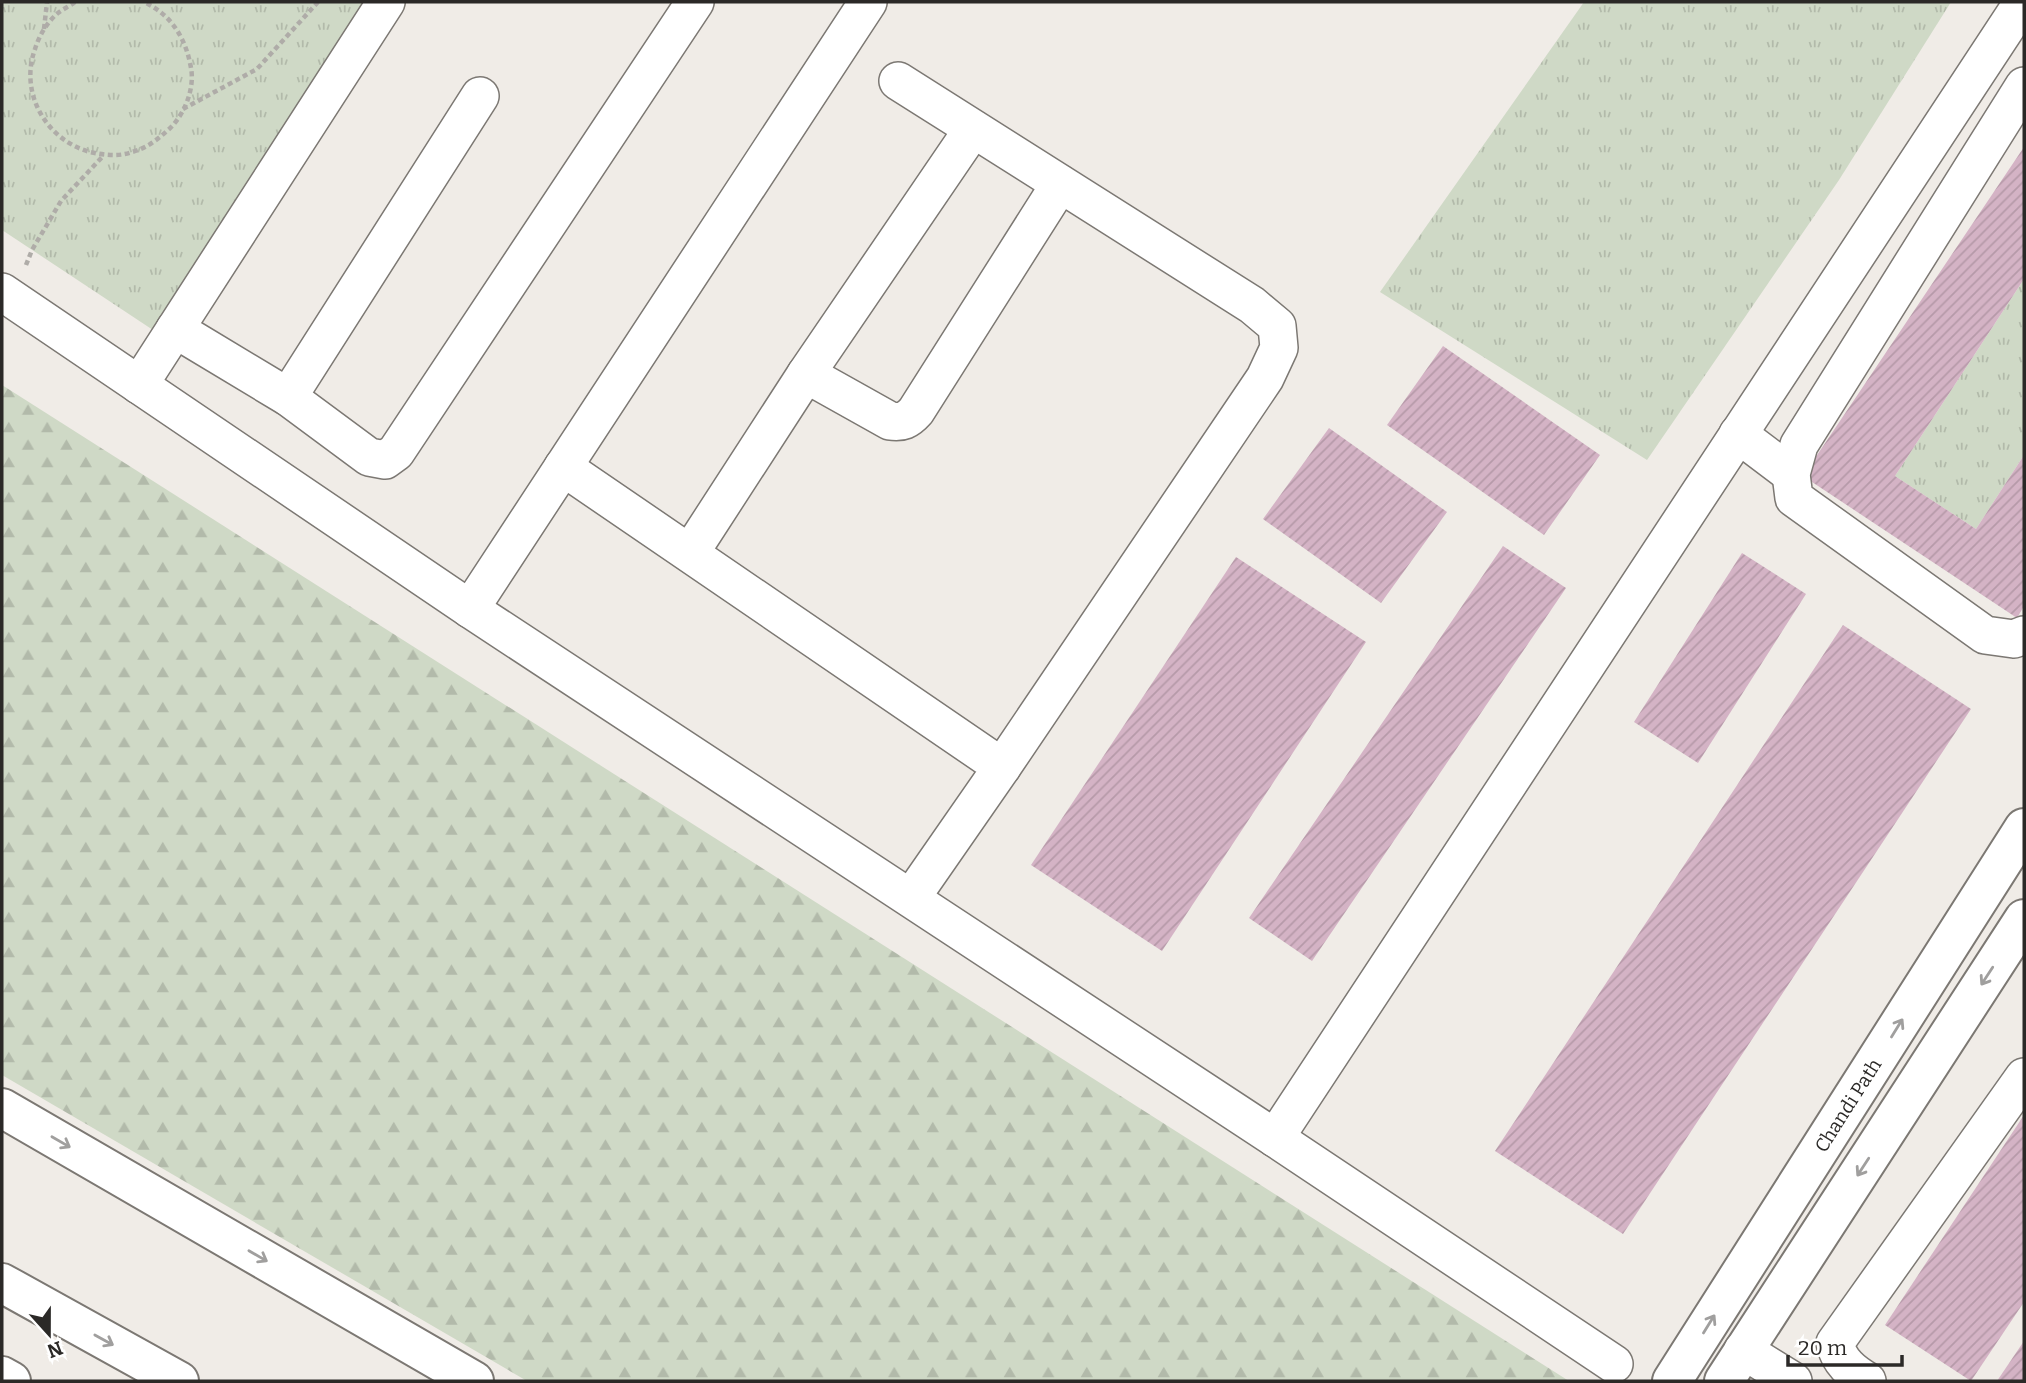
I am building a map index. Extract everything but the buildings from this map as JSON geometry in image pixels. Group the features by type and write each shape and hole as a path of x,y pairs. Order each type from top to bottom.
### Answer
{"main road":[{"name":"Chandi Path","path":"1672,1381 2024,828"},
{"path":"1733,1366 2024,919"},
{"path":"2,1108 474,1381"},
{"path":"2,1283 179,1381"},
{"path":"2,1376 11,1381"}],"street":[{"path":"139,384 386,2"},
{"path":"176,329 288,397 369,457 385,460 396,453 695,2"},
{"path":"470,609 868,2"},
{"path":"1275,1138 2022,2"},
{"path":"898,81 1252,305 1277,326 1279,348 1265,377 911,898"},
{"path":"2024,86 1799,445 1791,474 1794,498 1985,635 2014,639 2024,635"},
{"path":"288,397 480,96"},
{"path":"690,553 806,374 973,129"},
{"path":"806,374 890,421 899,423 908,420 1059,184"},
{"path":"7,295 470,609 1614,1364"},
{"path":"1738,434 1791,474"},
{"path":"563,467 1002,767"},
{"path":"1867,1381 1851,1371 1837,1354 1835,1343 2024,1077"},
{"path":"1733,1366 1793,1381"}],"path":[{"path":"44,30 47,2"},
{"path":"75,2 56,15 39,36 30,61 30,88 39,113 55,134 78,149 104,155 131,153 155,142 175,124 188,101 192,74 188,48 175,25 155,7 144,2"},
{"path":"183,108 257,69 318,2"},
{"path":"7,295 61,201 104,155"}],"green space":[{"path":"2,2 377,2 156,332 2,230"},
{"path":"1584,2 1951,2 1839,180 1647,460 1380,292"},
{"path":"2024,279 2024,455 1976,529 1895,476"},
{"path":"2,385 1569,1381 527,1381 2,1075"}]}
